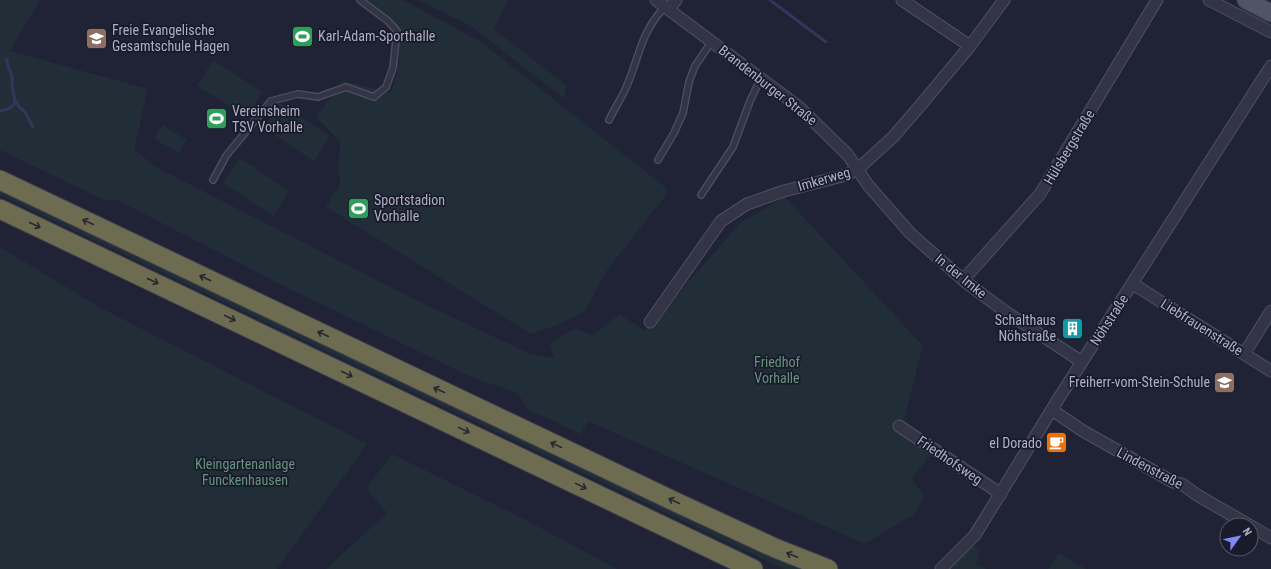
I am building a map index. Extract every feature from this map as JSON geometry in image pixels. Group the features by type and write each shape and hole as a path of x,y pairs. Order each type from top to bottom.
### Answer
{"highway":[{"path":"0,180 682,506 775,548 828,569"},
{"path":"0,209 754,569"}],"main road":[{"path":"1246,0 1271,13"}],"street":[{"name":"Brandenburger Straße","path":"656,0 761,78 814,120 848,155 858,169"},
{"path":"670,9 676,0"},
{"path":"902,0 970,46"},
{"name":"Imkerweg","path":"650,322 721,221 747,204 784,191 846,175 858,169 892,137 970,46 1004,0"},
{"name":"Hülsbergstraße","path":"963,280 1040,194 1157,0"},
{"path":"1209,0 1271,32"},
{"name":"Nöhstraße","path":"941,569 974,535 1082,362 1271,66"},
{"name":"In der Imke","path":"858,169 868,185 910,233 963,280 1003,310 1082,362"},
{"name":"Liebfrauenstraße","path":"1132,284 1271,371"},
{"path":"1244,354 1271,311"},
{"name":"Lindenstraße","path":"1052,410 1083,431 1173,482 1182,484 1197,495 1235,517"},
{"name":"Friedhofsweg","path":"899,426 1000,494"},
{"name":"Lindenstraße","path":"1259,529 1269,532"}],"lane":[{"path":"213,180 226,156 271,101 298,94 318,97 346,88 374,97 386,87 394,68 397,31 388,21 360,0"},
{"path":"609,120 625,90 642,39 652,21 662,10 670,9"},
{"path":"658,160 674,133 683,113 689,82 695,66 712,41"},
{"path":"701,195 733,147 750,101 761,78"}],"green space":[{"name":"Friedhof Vorhalle","path":"0,0 40,0 10,51 148,89 134,149 154,166 420,302 531,354 555,358 550,343 575,328 592,336 619,314 645,331 742,221 785,197 923,346 904,420 937,447 911,479 925,496 913,515 865,544 588,421 581,434 527,409 518,393 469,376 282,285 115,199 106,201 0,150"},
{"path":"366,0 403,0 481,42 665,187 667,194 607,270 585,311 559,324 531,334 326,207 340,184 338,166 341,142 316,117 343,81 391,93 398,69 401,32 377,8"},
{"path":"418,0 508,0 494,29 566,85 564,99 471,26"},
{"path":"213,60 262,92 247,117 197,86"},
{"path":"280,103 330,136 314,161 264,128"},
{"path":"162,125 187,140 179,153 154,139"},
{"path":"240,158 289,191 273,216 223,183"},
{"path":"0,191 715,532 800,569 784,569 39,214 0,195"},
{"name":"Kleingartenanlage Funckenhausen","path":"0,247 103,309 367,444 277,569 0,569"},
{"path":"392,454 522,518 617,569 326,569 387,513 366,488"},
{"path":"973,546 980,550 976,565 987,569 949,569"},
{"path":"1059,553 1086,569 1048,569"}],"waterway":[{"path":"770,0 826,42"},
{"path":"0,111 11,107 15,102 12,78 7,64 7,59"},
{"path":"16,101 19,107 25,112 33,127"}],"place":[{"name":"Karl-Adam-Sporthalle","path":"303,36"},
{"name":"Freie Evangelische Gesamtschule Hagen","path":"97,38"},
{"name":"Vereinsheim TSV Vorhalle","path":"216,119"},
{"name":"Sportstadion Vorhalle","path":"359,208"},
{"name":"Schalthaus Nöhstraße","path":"1072,328"},
{"name":"Freiherr-vom-Stein-Schule","path":"1225,382"},
{"name":"el Dorado","path":"1057,443"}]}
